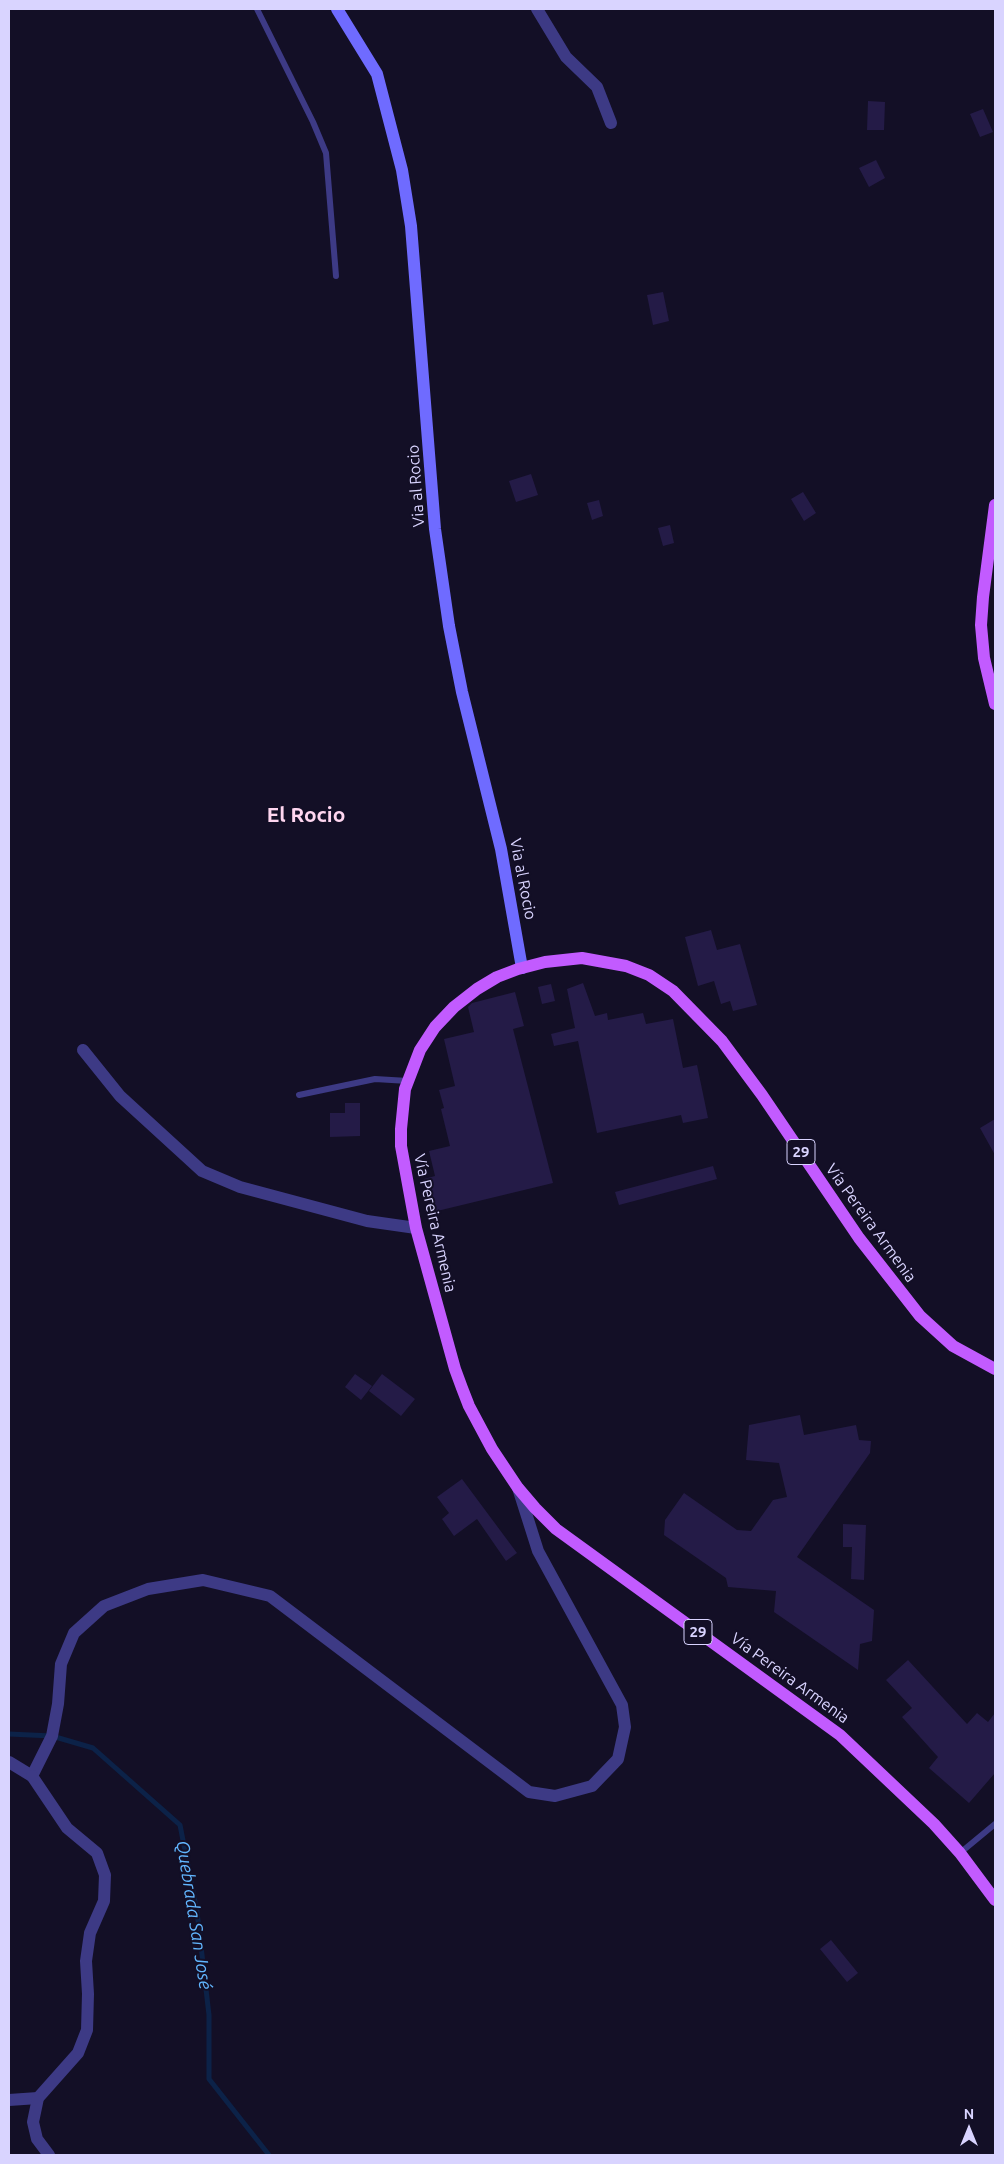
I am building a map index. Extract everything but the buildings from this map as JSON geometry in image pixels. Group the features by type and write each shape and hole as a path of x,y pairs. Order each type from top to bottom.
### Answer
{"main road":[{"name":"Via al Rocio","path":"337,9 377,74 402,170 411,226 435,529 448,616 462,692 508,880 522,968"},
{"path":"995,505 983,597 982,626 984,658 995,704"},
{"name":"Vía Pereira Armenia","path":"995,1369 953,1346 926,1322 902,1295 859,1238 722,1041 672,991 649,975 626,966 604,961 566,959 522,968 497,977 477,989 454,1007 435,1027 420,1050 408,1081 402,1109 401,1146 416,1228 455,1369 469,1406 492,1449 518,1488 534,1508 556,1529 840,1735 904,1794 960,1854 995,1900"}],"street":[{"path":"537,9 566,57 597,87 611,124"},
{"path":"83,1050 120,1096 202,1171 240,1187 367,1221 416,1228"},
{"path":"32,1776 52,1736 58,1704 62,1664 74,1633 104,1606 148,1589 203,1580 270,1596 529,1792 555,1796 592,1786 618,1759 625,1727 622,1705 538,1551 518,1488"},
{"path":"9,1762 32,1776 67,1828 97,1853 105,1875 104,1901 90,1933 86,1961 88,1994 87,2030 78,2053 38,2098 33,2122 37,2139 49,2155"},
{"path":"9,2100 38,2098"}],"lane":[{"path":"257,9 313,122 326,153 336,276"},
{"path":"299,1095 375,1079 408,1081"},
{"path":"960,1854 995,1824"}],"waterway":[{"name":"Quebrada San José","path":"9,1734 52,1736 93,1748 180,1825 197,1912 209,2015 209,2079 269,2155"}],"district":[{"name":"El Rocio","path":"306,815"}]}
